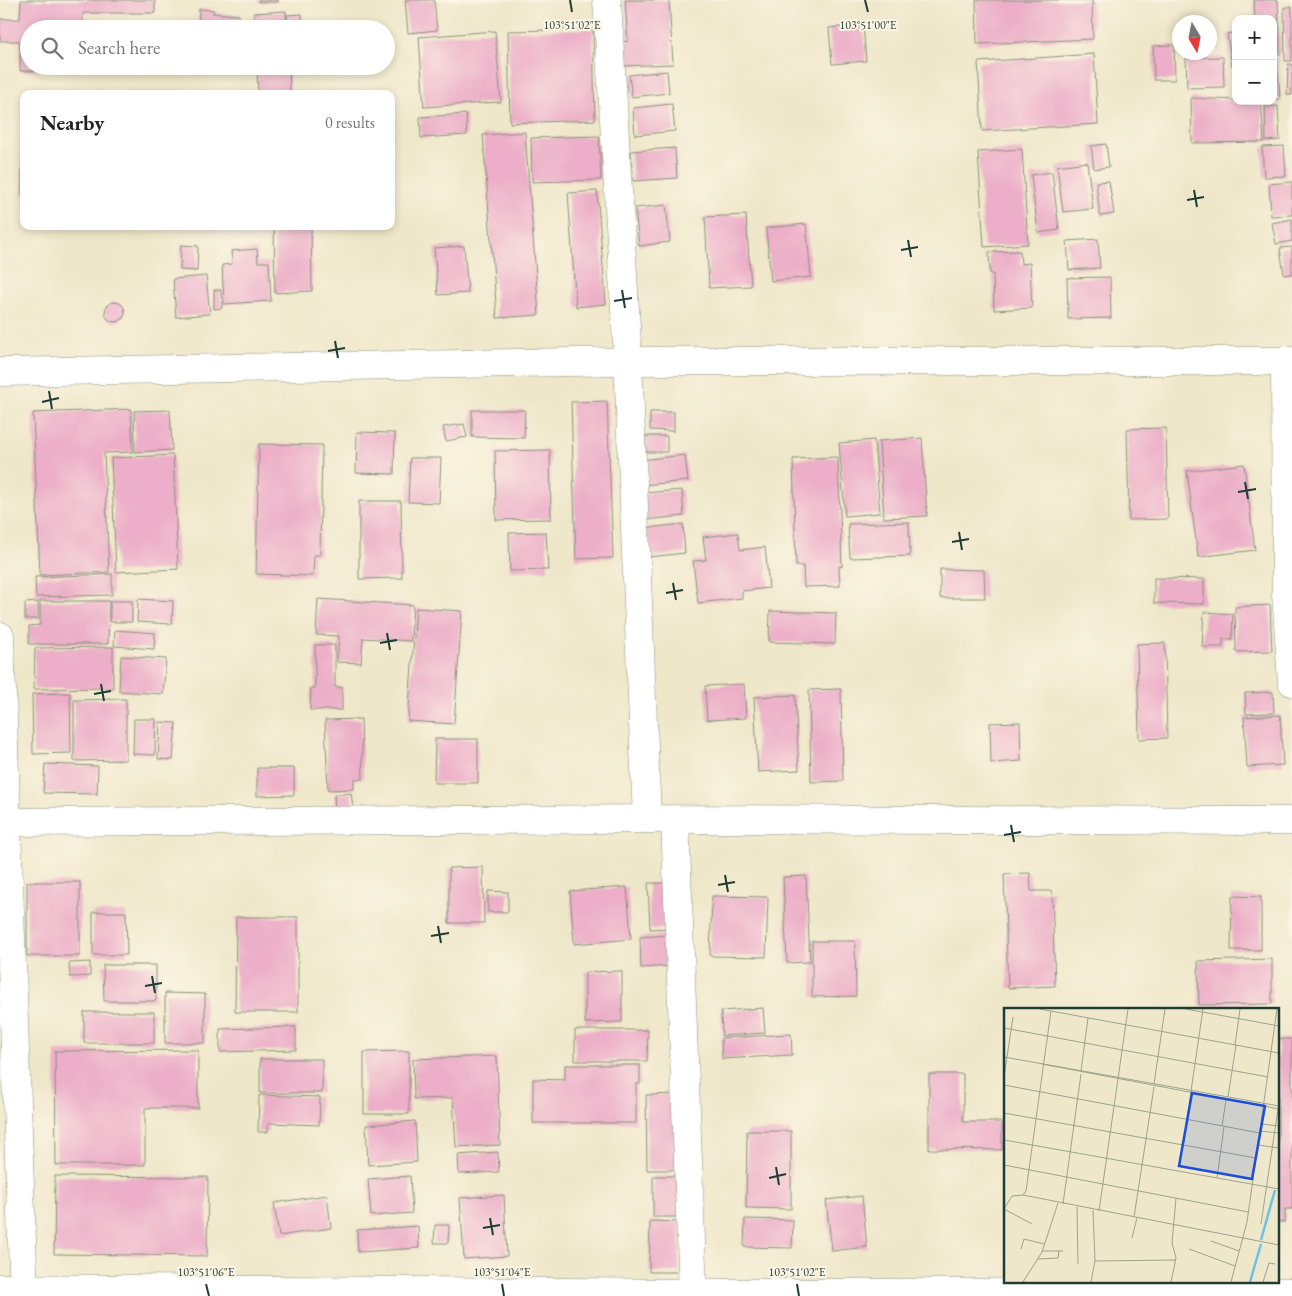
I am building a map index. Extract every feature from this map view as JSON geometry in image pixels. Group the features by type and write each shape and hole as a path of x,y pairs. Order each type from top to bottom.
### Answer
{"street":[{"path":"607,0 628,361 647,820"},
{"path":"0,372 628,361 1288,360 1286,594 1292,682"},
{"path":"0,636 6,822 4,860 6,984 16,1291 1292,1292"},
{"path":"675,819 693,1293"},
{"path":"6,822 675,819 1292,821"}],"building":[{"path":"21,0 155,0 155,13 83,13 83,20 20,20 20,41 0,41 0,19 20,19"},
{"path":"258,0 278,0 278,2 258,2"},
{"path":"405,0 434,0 437,30 408,33"},
{"path":"625,0 669,0 673,64 623,66 622,42 628,41"},
{"path":"976,0 1092,0 1093,39 977,44"},
{"path":"1254,0 1278,0 1280,54 1277,54 1277,15 1255,15"},
{"path":"1284,7 1292,7 1292,61 1285,61"},
{"path":"199,9 214,10 213,13 239,15 239,20 198,20"},
{"path":"286,11 286,20 254,20 254,13"},
{"path":"302,14 302,20 287,20 287,15"},
{"path":"863,25 866,61 832,64 829,28"},
{"path":"593,29 595,120 510,123 508,31"},
{"path":"495,31 501,102 424,107 419,37"},
{"path":"1232,33 1232,66 1227,34"},
{"path":"1172,45 1175,80 1154,80 1153,46"},
{"path":"1094,54 1098,124 982,131 978,62"},
{"path":"1217,57 1223,57 1224,87 1187,88 1186,60 1217,60"},
{"path":"1277,58 1280,99 1277,99"},
{"path":"1288,64 1292,64 1292,95 1287,95"},
{"path":"667,71 669,93 632,97 629,75"},
{"path":"257,75 289,75 290,90 258,90"},
{"path":"1191,98 1232,100 1232,105 1261,105 1264,142 1192,143"},
{"path":"672,104 675,131 635,135 633,108"},
{"path":"1278,106 1280,140 1266,141 1265,107"},
{"path":"466,114 467,135 421,138 420,117"},
{"path":"525,132 539,315 497,318 483,135"},
{"path":"599,136 601,180 532,182 531,138"},
{"path":"1106,144 1109,167 1094,169 1091,146"},
{"path":"1284,146 1286,176 1264,177 1262,147"},
{"path":"675,148 677,178 633,181 631,151"},
{"path":"1022,149 1028,244 984,247 978,152"},
{"path":"1087,162 1093,209 1063,212 1057,166"},
{"path":"1052,172 1059,230 1038,233 1031,175"},
{"path":"1109,181 1114,214 1100,216 1096,182"},
{"path":"1292,182 1292,215 1271,216 1269,184"},
{"path":"597,191 606,304 576,307 568,193"},
{"path":"666,205 670,242 639,246 635,208"},
{"path":"746,215 751,286 709,288 705,217"},
{"path":"1292,219 1292,241 1276,244 1272,223"},
{"path":"806,224 811,277 771,281 766,228"},
{"path":"274,230 311,230 312,291 275,293"},
{"path":"1098,239 1100,268 1069,270 1067,241"},
{"path":"181,245 198,246 197,271 180,270"},
{"path":"464,246 468,293 438,295 434,248"},
{"path":"1292,247 1292,274 1284,275 1280,248"},
{"path":"257,249 258,262 269,262 271,301 224,304 222,265 232,264 231,251"},
{"path":"1020,251 1021,264 1030,263 1032,308 994,310 993,274 990,274 989,252"},
{"path":"206,276 210,314 176,317 173,279"},
{"path":"1110,277 1111,318 1068,319 1067,278"},
{"path":"214,290 221,290 222,308 214,309"},
{"path":"115,302 122,305 125,312 122,319 115,322 108,319 105,312 108,305"},
{"path":"607,401 613,558 576,559 571,402"},
{"path":"131,409 133,452 104,453 109,572 40,575 33,413"},
{"path":"170,410 172,450 135,452 134,411"},
{"path":"472,410 525,410 524,438 472,437"},
{"path":"650,412 674,412 674,431 650,430"},
{"path":"464,424 467,437 446,441 443,427"},
{"path":"1166,428 1168,519 1129,520 1127,429"},
{"path":"357,432 395,433 394,474 356,473"},
{"path":"645,436 667,436 667,452 646,452"},
{"path":"922,438 927,516 884,518 879,441"},
{"path":"874,440 880,513 845,516 839,443"},
{"path":"259,444 322,445 320,555 314,555 313,576 256,574"},
{"path":"550,450 551,519 496,520 495,451"},
{"path":"173,455 178,569 116,572 111,458"},
{"path":"685,455 688,481 643,485 640,460"},
{"path":"838,457 842,567 839,566 840,586 804,587 803,566 796,566 793,459"},
{"path":"410,458 441,458 439,503 408,502"},
{"path":"1244,464 1255,550 1198,557 1187,471"},
{"path":"682,490 684,516 645,520 642,493"},
{"path":"359,501 401,501 402,578 359,579"},
{"path":"909,522 910,556 850,558 848,524"},
{"path":"683,524 685,553 649,557 647,528"},
{"path":"546,532 548,570 510,571 509,533"},
{"path":"738,533 740,550 765,547 769,588 742,591 742,598 698,603 693,561 706,560 703,537"},
{"path":"940,569 984,570 985,598 940,598"},
{"path":"112,574 112,595 36,597 35,577"},
{"path":"1154,578 1204,579 1204,604 1154,603"},
{"path":"138,599 173,601 172,624 137,622"},
{"path":"318,599 413,605 411,641 363,638 361,663 337,662 339,636 316,635"},
{"path":"40,601 109,601 108,644 29,644 29,626 40,625"},
{"path":"110,601 132,601 132,622 110,622"},
{"path":"38,602 38,619 25,619 25,603"},
{"path":"1270,605 1272,651 1236,652 1235,607"},
{"path":"416,608 462,611 454,724 408,721"},
{"path":"770,611 836,613 835,644 769,642"},
{"path":"1204,612 1233,614 1232,639 1223,639 1223,647 1202,647"},
{"path":"115,630 155,633 154,649 114,646"},
{"path":"1165,643 1167,738 1139,739 1137,644"},
{"path":"315,645 335,645 335,687 342,687 342,710 310,710 311,688 315,688"},
{"path":"113,647 113,688 34,689 35,648"},
{"path":"121,656 166,659 163,694 119,691"},
{"path":"744,684 746,718 707,720 705,686"},
{"path":"841,689 843,781 811,782 809,690"},
{"path":"1273,692 1274,713 1246,714 1245,693"},
{"path":"70,693 71,753 33,754 32,694"},
{"path":"795,695 799,770 758,772 754,697"},
{"path":"126,699 126,760 74,761 74,700"},
{"path":"1280,715 1283,765 1247,767 1244,717"},
{"path":"134,719 156,719 155,755 133,754"},
{"path":"361,719 363,779 354,779 354,789 328,790 325,720"},
{"path":"160,722 176,723 173,760 158,759"},
{"path":"1020,722 1021,761 991,763 990,723"},
{"path":"435,739 478,739 478,783 434,783"},
{"path":"45,764 98,766 97,794 43,793"},
{"path":"257,768 294,768 294,795 257,796"},
{"path":"351,793 353,807 335,809 334,795"},
{"path":"483,867 484,923 449,923 449,868"},
{"path":"1030,873 1031,891 1052,891 1055,986 1008,988 1004,874"},
{"path":"806,876 810,962 787,963 783,877"},
{"path":"27,882 80,882 80,956 27,956"},
{"path":"648,883 672,883 674,928 650,929"},
{"path":"627,887 631,939 574,944 570,891"},
{"path":"488,891 508,892 508,912 488,912"},
{"path":"712,896 768,897 766,957 710,956"},
{"path":"1232,896 1261,897 1261,950 1231,950"},
{"path":"93,912 126,912 127,955 93,955"},
{"path":"236,917 298,917 298,1012 235,1012"},
{"path":"671,935 672,966 641,968 640,937"},
{"path":"812,941 855,941 856,996 812,997"},
{"path":"1272,959 1272,1004 1199,1005 1198,961"},
{"path":"90,962 90,976 70,977 69,963"},
{"path":"103,965 156,965 156,1001 104,1001"},
{"path":"622,971 622,1022 585,1023 585,972"},
{"path":"165,993 205,994 205,1043 165,1043"},
{"path":"763,1008 765,1033 722,1036 721,1011"},
{"path":"84,1012 154,1012 154,1043 84,1043"},
{"path":"296,1027 296,1050 220,1052 220,1029"},
{"path":"575,1030 648,1030 647,1061 575,1061"},
{"path":"791,1034 792,1055 722,1059 721,1038"},
{"path":"1280,1039 1292,1039 1292,1209 1285,1209 1285,1222 1280,1222"},
{"path":"198,1050 198,1108 145,1108 145,1165 56,1165 55,1051"},
{"path":"409,1051 409,1114 364,1114 364,1052"},
{"path":"497,1056 500,1145 456,1147 453,1098 414,1099 413,1059"},
{"path":"260,1059 322,1059 322,1093 260,1093"},
{"path":"565,1065 640,1065 640,1084 636,1084 636,1123 533,1123 533,1079 565,1080"},
{"path":"929,1074 963,1074 963,1122 1002,1122 1002,1150 929,1149"},
{"path":"679,1094 679,1170 647,1170 646,1095"},
{"path":"259,1095 320,1097 319,1125 268,1123 268,1132 258,1132"},
{"path":"415,1121 417,1162 368,1165 366,1125"},
{"path":"747,1131 791,1131 791,1209 746,1208"},
{"path":"498,1152 499,1172 459,1174 458,1155"},
{"path":"55,1176 208,1177 207,1256 54,1254"},
{"path":"410,1176 412,1213 371,1216 368,1179"},
{"path":"653,1176 680,1176 680,1217 653,1217"},
{"path":"327,1195 331,1228 279,1236 274,1203"},
{"path":"504,1195 507,1256 464,1259 460,1198"},
{"path":"862,1196 867,1247 832,1251 826,1200"},
{"path":"745,1219 793,1220 792,1248 744,1247"},
{"path":"650,1221 680,1222 679,1272 649,1272"},
{"path":"435,1225 449,1225 448,1243 434,1243"},
{"path":"418,1226 419,1248 358,1252 357,1230"}]}
